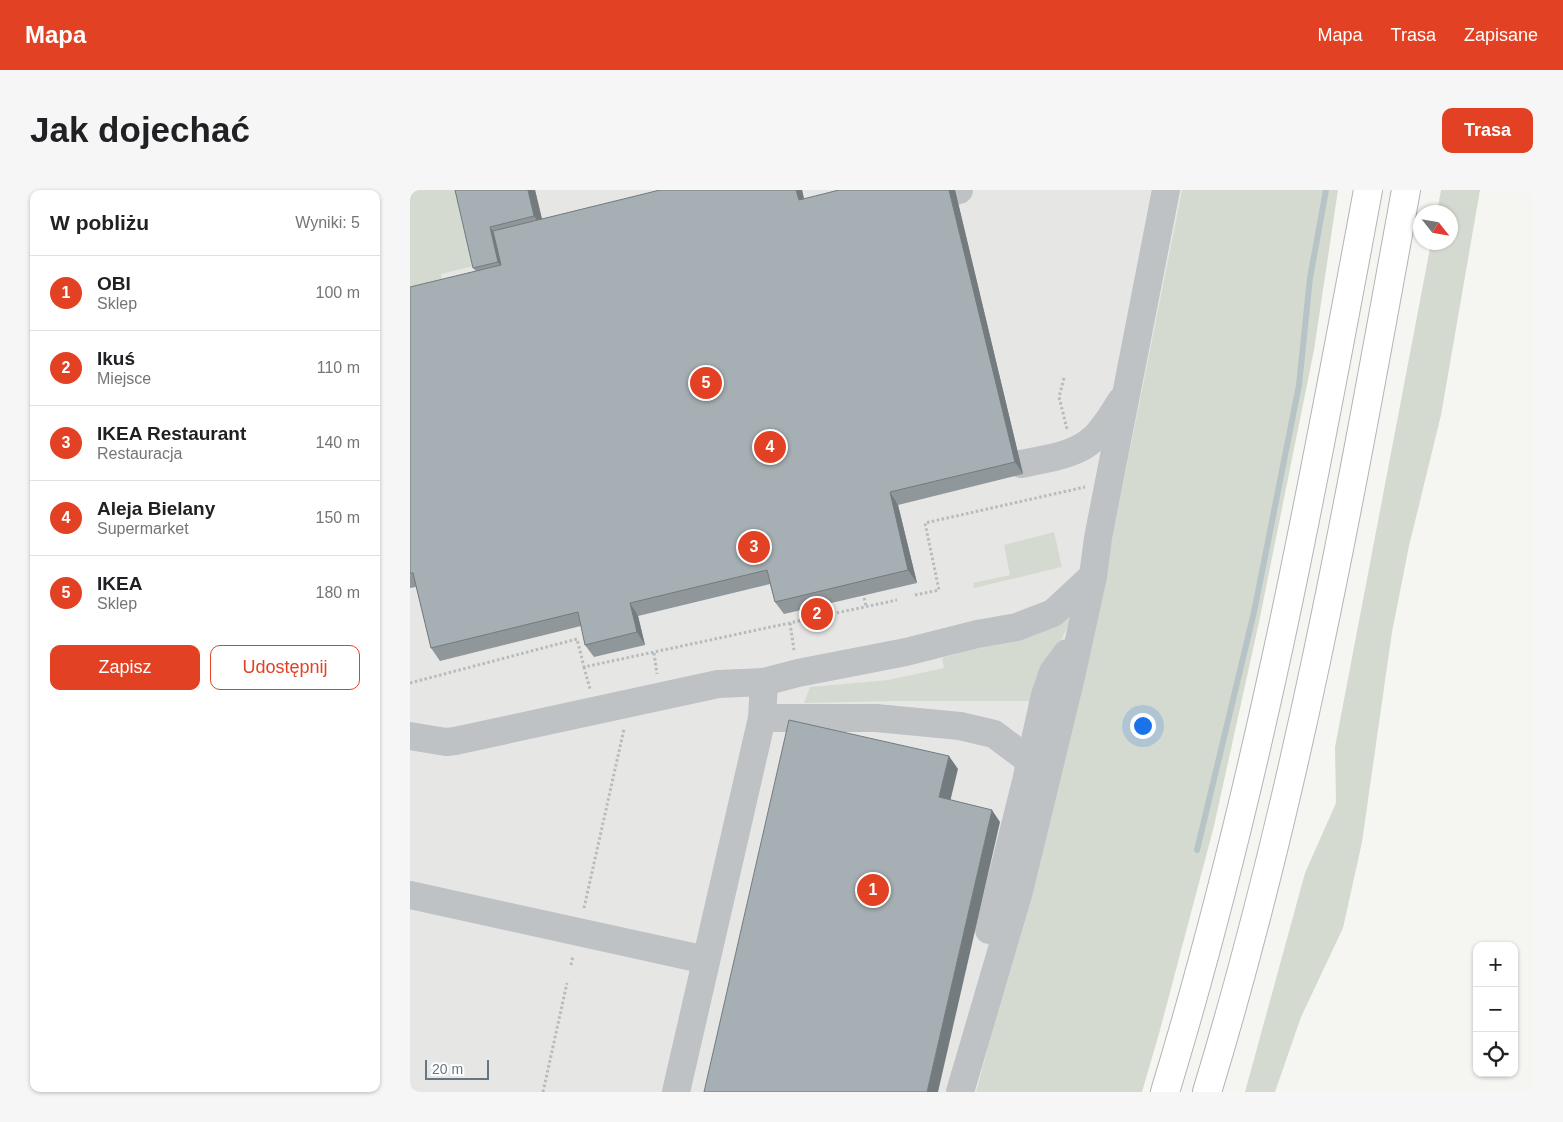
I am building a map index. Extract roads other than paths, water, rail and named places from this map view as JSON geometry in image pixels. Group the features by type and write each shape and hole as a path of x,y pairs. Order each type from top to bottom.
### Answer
{"highway":[{"path":"1166,1092 1237,832 1281,637 1368,190"},
{"path":"1207,1092 1221,1046 1275,840 1322,635 1406,190"}],"lane":[{"path":"962,1086 1019,891 1093,576 1098,538 1166,190"},
{"path":"1021,464 1072,451 1093,439 1126,393"},
{"path":"410,736 446,742 455,741 718,684 764,682 798,673 906,652 977,634 1017,627 1053,613 1093,576"},
{"path":"962,1086 957,1056 1045,696 1054,672 1079,636"},
{"path":"676,1092 762,718 764,682"},
{"path":"762,718 876,718 960,726 994,734 1030,761"},
{"path":"410,895 706,960"}],"waterway":[{"path":"1197,850 1254,612 1299,385 1310,278 1326,190"}],"place":[{"name":"IKEA","path":"706,383"},
{"name":"Aleja Bielany","path":"770,447"},
{"name":"IKEA Restaurant","path":"754,547"},
{"name":"Ikuś","path":"817,614"},
{"name":"OBI","path":"873,890"}]}
